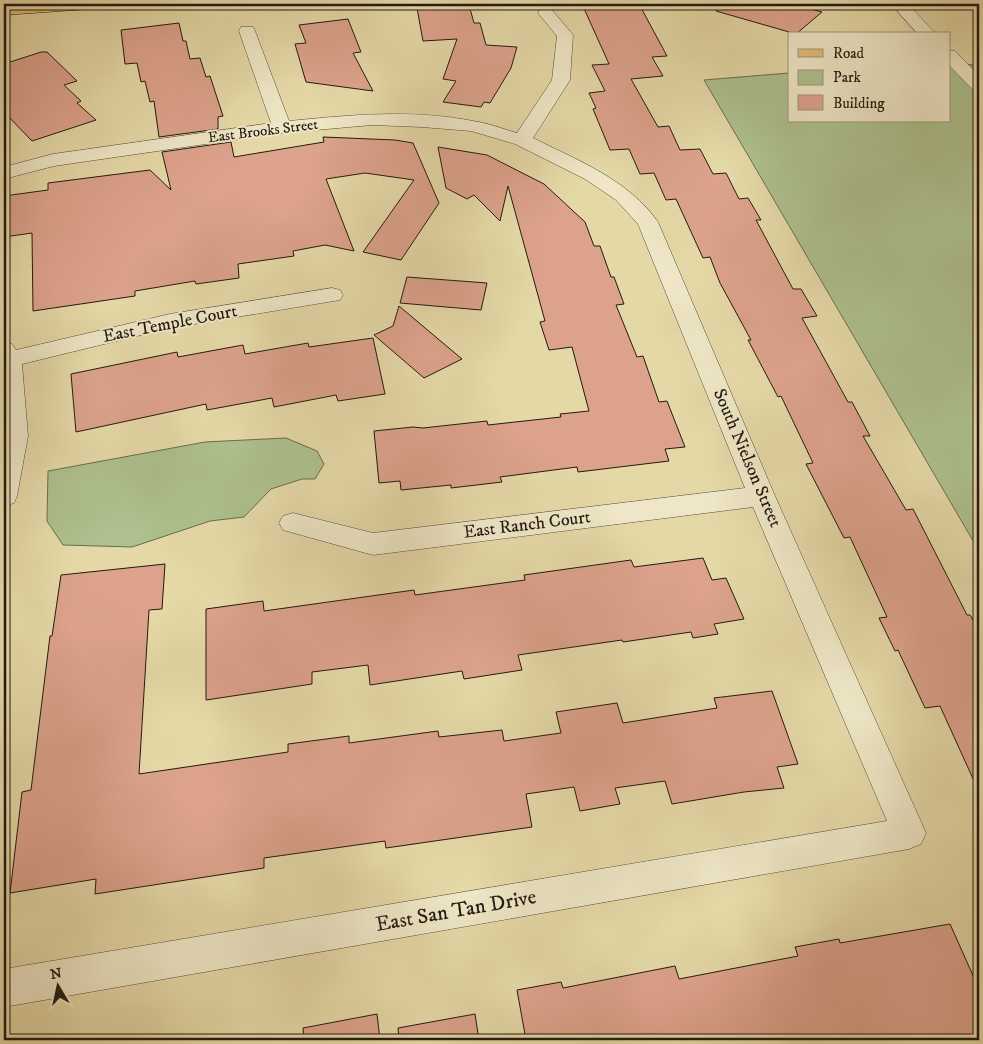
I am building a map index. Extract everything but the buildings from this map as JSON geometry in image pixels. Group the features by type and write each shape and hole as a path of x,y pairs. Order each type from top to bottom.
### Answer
{"main road":[{"path":"4,10 89,4"}],"street":[{"path":"899,4 926,32"},
{"path":"522,140 561,80 565,35 546,13"},
{"path":"247,31 282,127"},
{"path":"950,56 979,86"},
{"name":"East Brooks Street","path":"4,172 53,160 282,127 372,119 472,126 522,140"},
{"name":"South Nielson Street","path":"522,140 592,175 623,196 648,222 762,496 908,833"},
{"name":"East Temple Court","path":"7,354 170,321 332,295"},
{"path":"4,496 15,436 7,354"},
{"name":"East Ranch Court","path":"294,523 373,544 762,496"},
{"name":"East San Tan Drive","path":"4,988 908,833"}],"green space":[{"path":"950,64 979,65 979,551 704,80 788,73 788,122 950,122"},
{"path":"286,438 317,451 324,464 315,479 302,479 271,489 244,517 210,521 132,547 63,545 47,521 48,471 205,442"}]}
